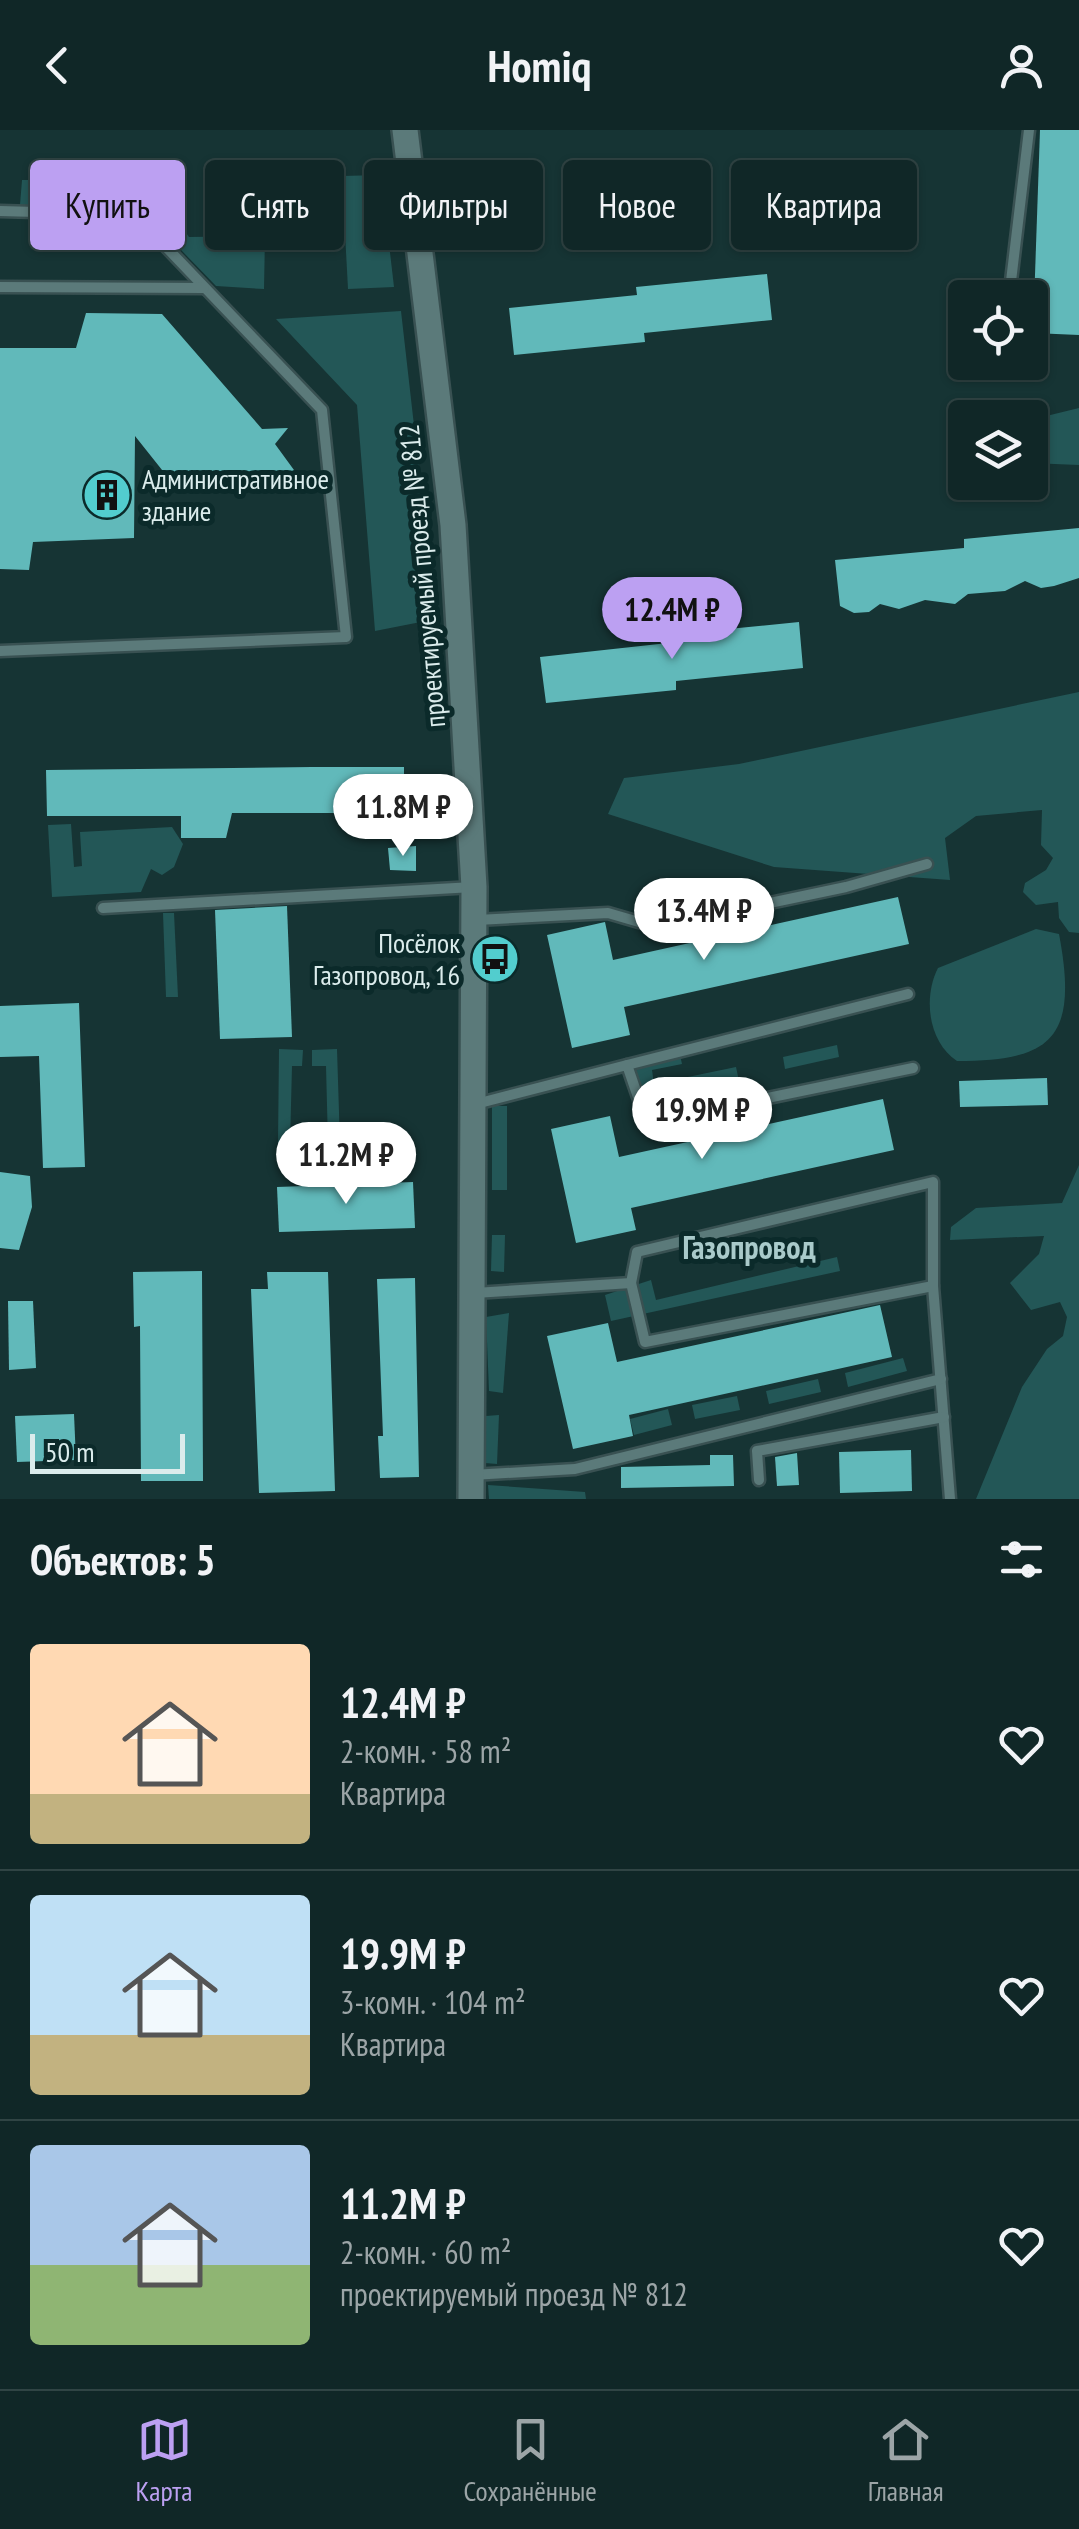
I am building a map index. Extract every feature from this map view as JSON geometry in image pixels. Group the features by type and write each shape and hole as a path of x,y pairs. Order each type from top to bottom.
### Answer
{"street":[{"name":"проектируемый проезд № 812","path":"405,130 453,526 476,920 471,1487"}],"lane":[{"path":"1011,280 1029,130"},
{"path":"0,211 109,214 145,225 322,410 346,636 0,651"},
{"path":"0,287 204,288"},
{"path":"476,920 608,912 656,927 846,887 927,864"},
{"path":"104,908 474,886"},
{"path":"472,1106 908,994"},
{"path":"627,1065 647,1123 913,1068"},
{"path":"933,1286 645,1342 632,1283 637,1252 933,1182 933,1286 950,1499"},
{"path":"474,1293 632,1283"},
{"path":"471,1487 575,1469 941,1379"},
{"path":"759,1480 757,1451 944,1417"}],"shaded area":[{"path":"364,175 364,250 390,250 394,287 348,289 344,176"},
{"path":"22,180 30,180 30,205 20,205"},
{"path":"185,231 189,237 205,237 205,250 265,250 264,289 216,286 181,250 185,250"},
{"path":"401,311 436,619 375,631 357,405 276,319"},
{"path":"1079,408 1079,465 1048,464 1048,416"},
{"path":"1079,692 1079,933 1069,932 1059,918 1058,902 1036,905 1023,892 1025,883 1046,870 1053,858 1041,845 1042,810 976,816 945,838 950,880 774,867 608,814 624,778 739,764"},
{"path":"71,824 74,867 82,866 80,832 172,827 183,844 174,867 162,875 151,869 141,892 52,897 48,825"},
{"path":"163,913 174,913 178,997 166,997"},
{"path":"1036,929 1059,934 1064,970 1065,998 1051,1037 1036,1049 1015,1056 957,1061 940,1043 931,1018 931,992 938,968"},
{"path":"837,1045 839,1057 785,1069 783,1057"},
{"path":"279,1049 303,1050 302,1066 292,1066 290,1144 278,1144"},
{"path":"337,1049 340,1144 328,1144 326,1066 312,1066 312,1050"},
{"path":"680,1055 682,1064 652,1070 654,1084 736,1067 739,1081 642,1102 634,1065"},
{"path":"492,1106 507,1106 507,1190 492,1190"},
{"path":"1079,1165 1079,1499 976,1499 1022,1387 1047,1349 1063,1336 1067,1317 1060,1302 1031,1310 1010,1283 1039,1254 1044,1236 950,1240 951,1227 976,1208 1062,1203"},
{"path":"492,1235 505,1235 504,1272 491,1271"},
{"path":"837,1257 840,1271 611,1321 605,1295 651,1280 656,1300"},
{"path":"509,1313 503,1393 489,1391 486,1317"},
{"path":"903,1358 907,1371 848,1387 845,1373"},
{"path":"818,1379 821,1392 769,1404 766,1391"},
{"path":"737,1396 740,1410 695,1419 692,1405"},
{"path":"668,1409 672,1425 634,1435 630,1419"},
{"path":"499,1415 497,1464 485,1463 486,1416"},
{"path":"488,1485 585,1492 586,1499 489,1499"}],"building":[{"path":"1040,130 1079,130 1079,335 1048,334 1048,280 1035,280"},
{"path":"767,274 772,320 644,333 645,342 514,355 509,308 637,295 636,287"},
{"path":"86,313 162,314 262,429 288,428 275,444 302,481 238,479 225,492 209,477 170,480 135,436 134,538 33,542 29,570 0,569 0,348 76,348"},
{"path":"1079,528 1079,578 1041,588 1025,581 1005,591 968,594 955,604 925,600 899,609 880,604 869,612 854,613 840,606 835,560 964,548 964,539"},
{"path":"799,622 803,668 676,681 676,690 546,703 540,657 668,643 667,635"},
{"path":"404,767 404,813 232,813 226,838 181,838 181,816 47,816 46,770"},
{"path":"416,846 416,871 390,870 388,848"},
{"path":"898,897 909,944 624,1007 630,1035 572,1048 547,935 605,922 613,960"},
{"path":"287,906 292,1037 220,1039 215,910"},
{"path":"79,1003 85,1167 43,1168 39,1056 0,1057 0,1006"},
{"path":"1047,1078 1048,1105 960,1107 959,1081"},
{"path":"883,1099 894,1150 631,1208 636,1230 576,1243 551,1129 610,1116 619,1157"},
{"path":"0,1172 30,1176 32,1207 19,1250 0,1248"},
{"path":"413,1182 415,1228 279,1232 277,1187"},
{"path":"202,1271 203,1481 141,1481 140,1326 134,1327 133,1272"},
{"path":"267,1272 328,1272 335,1491 259,1493 251,1289 268,1289"},
{"path":"415,1278 419,1477 380,1478 378,1436 383,1436 377,1279"},
{"path":"8,1301 33,1301 36,1368 9,1370"},
{"path":"880,1305 892,1357 629,1415 633,1436 573,1449 547,1336 608,1323 617,1362"},
{"path":"74,1414 76,1460 17,1462 15,1416"},
{"path":"911,1450 912,1491 840,1493 839,1452"},
{"path":"797,1453 799,1485 777,1486 775,1457"},
{"path":"710,1455 733,1455 734,1486 621,1488 621,1467 710,1465"}],"place":[{"name":"Административное здание","path":"107,495"},
{"name":"Посёлок Газопровод, 16","path":"495,959"}],"district":[{"name":"Газопровод","path":"749,1248"}]}
